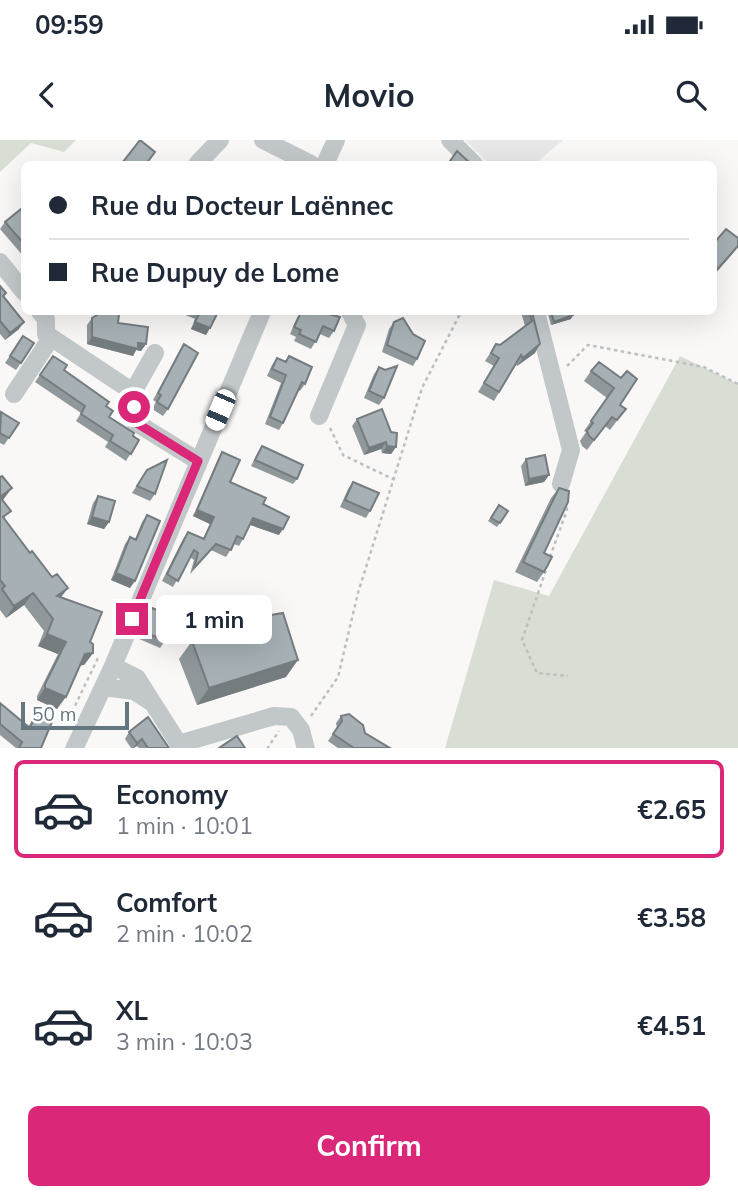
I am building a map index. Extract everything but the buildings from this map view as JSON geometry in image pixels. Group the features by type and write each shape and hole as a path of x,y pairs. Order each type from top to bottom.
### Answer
{"street":[{"path":"200,161 220,140"},
{"path":"263,140 305,161"},
{"path":"326,161 336,140"},
{"path":"450,140 471,161"},
{"path":"0,262 21,288"},
{"path":"43,315 46,319 46,334 133,392"},
{"path":"74,748 113,666 261,315"},
{"path":"319,416 357,325 352,315"},
{"path":"537,315 571,450 561,484"},
{"path":"14,394 51,338"},
{"path":"155,353 133,392 135,422 198,461"},
{"path":"113,666 137,678 180,746 274,716 291,717 301,730 306,748"},
{"path":"103,687 134,691 151,702"}],"path":[{"path":"301,730 338,677 358,593 422,388 459,315"},
{"path":"553,380 588,345 704,367 738,384"},
{"path":"319,416 332,429 343,455 395,480"},
{"path":"561,484 567,510 522,640 537,673 568,676"}],"shaded area":[{"path":"0,140 76,140 64,152 31,143 0,172"},
{"path":"465,140 563,140 538,161 486,161"},
{"path":"680,356 738,384 738,748 445,748 494,580 549,596"}],"route":[{"path":"132,619 198,461 135,422 134,407"}]}
